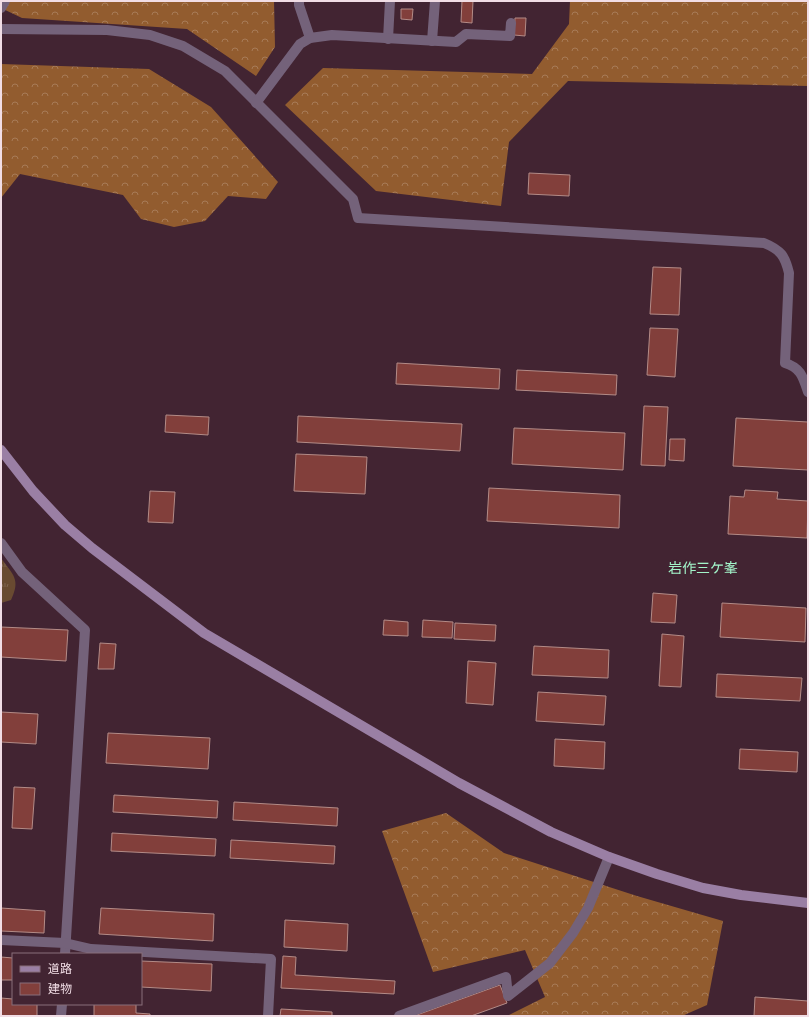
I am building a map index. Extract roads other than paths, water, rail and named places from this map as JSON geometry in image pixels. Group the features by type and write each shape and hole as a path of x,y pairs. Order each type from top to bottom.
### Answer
{"street":[{"path":"1,450 33,491 65,525 92,548 204,633 459,783 552,832 609,857 657,874 703,888 742,895 808,903"}],"lane":[{"path":"1,8 5,1"},
{"path":"299,1 298,5 310,38"},
{"path":"388,39 390,1"},
{"path":"432,41 435,1"},
{"path":"256,103 300,44 310,38 332,35 456,42 466,34 510,36 511,23"},
{"path":"1,29 107,30 150,35 183,46 225,71 353,199 358,218 764,243 774,247 781,252 789,273 784,363 793,366 800,373 808,392"},
{"path":"1,543 22,572 85,630 65,953"},
{"path":"399,1016 506,977 508,996 550,963 568,939 588,908 609,857"},
{"path":"1,940 65,943 91,949 271,959 268,1016"},
{"path":"61,1016 62,1005"}],"district":[{"name":"岩作三ケ峯","path":"703,568"}]}
